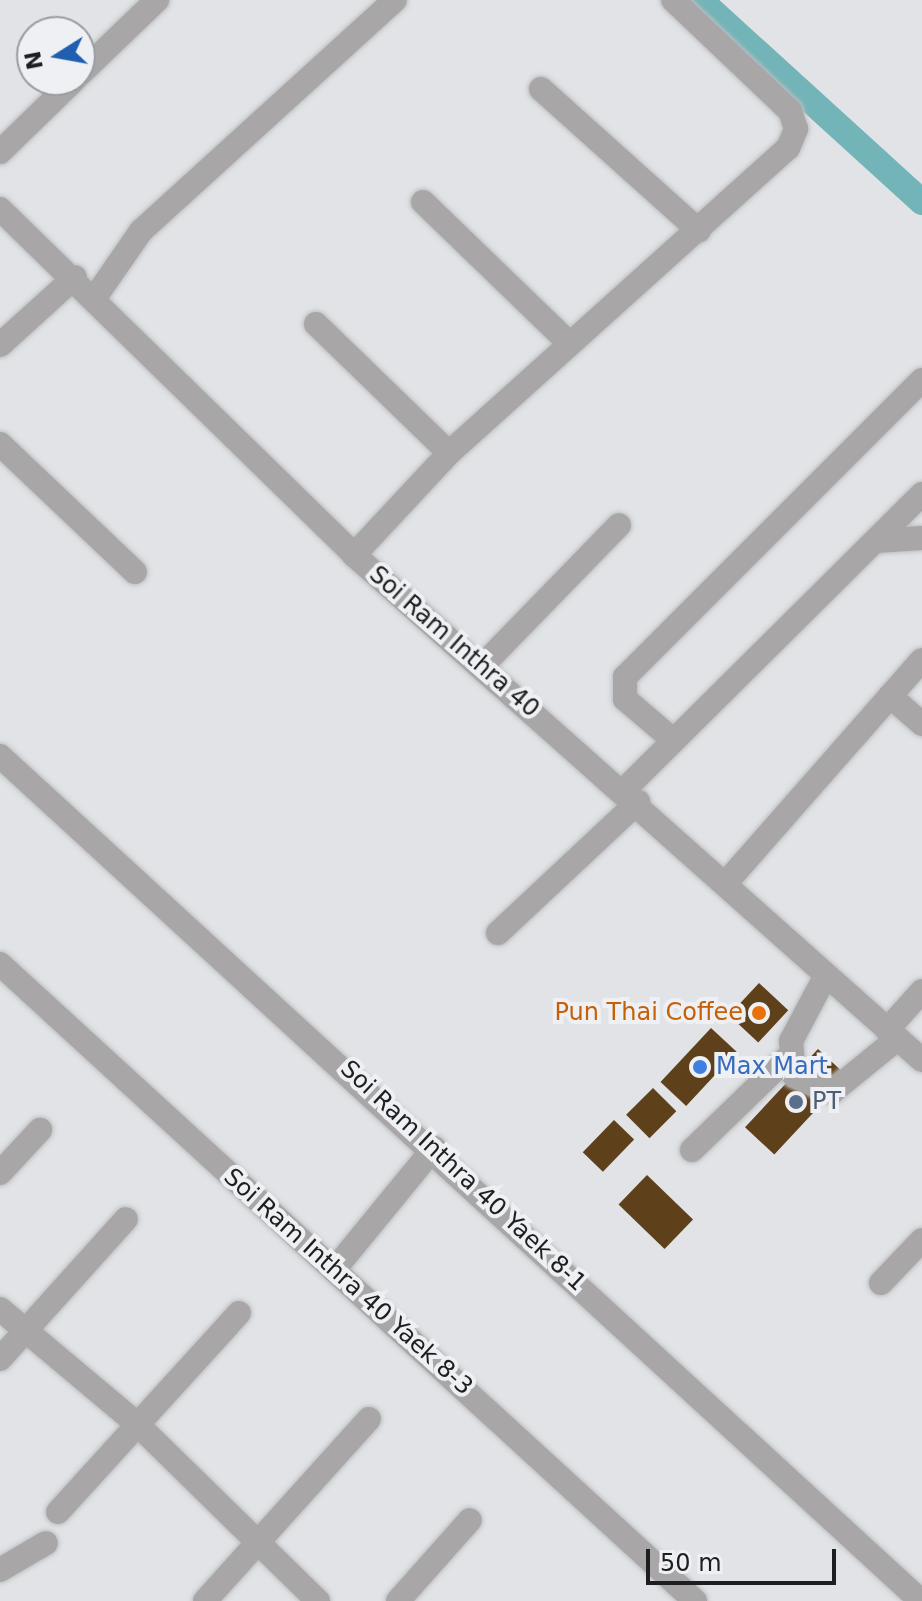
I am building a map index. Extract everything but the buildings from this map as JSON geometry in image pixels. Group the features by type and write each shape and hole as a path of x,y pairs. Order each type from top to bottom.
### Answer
{"street":[{"path":"96,59 157,0"},
{"path":"96,296 141,231 395,0"},
{"path":"354,555 449,453 788,148 796,129 790,111 673,0"},
{"path":"541,89 699,231"},
{"path":"0,152 58,96"},
{"path":"423,202 570,344"},
{"name":"Soi Ram Inthra 40","path":"0,209 96,296 354,555 631,796 826,975 920,1056"},
{"path":"0,345 75,277"},
{"path":"316,324 449,453"},
{"path":"673,740 625,699 625,677 922,380"},
{"path":"0,444 135,572"},
{"path":"498,933 631,796 673,740 922,494"},
{"path":"483,665 619,525"},
{"path":"876,541 922,538"},
{"path":"725,884 922,660"},
{"path":"890,696 922,724"},
{"name":"Soi Ram Inthra 40 Yaek 8-1","path":"0,756 434,1148 921,1601"},
{"name":"Soi Ram Inthra 40 Yaek 8-3","path":"0,964 695,1601"},
{"path":"692,1150 787,1058 826,975"},
{"path":"787,1058 794,1075 832,1092 892,1034 922,991"},
{"path":"0,1173 40,1130"},
{"path":"334,1270 434,1148"},
{"path":"0,1359 126,1219"},
{"path":"881,1283 922,1240"},
{"path":"0,1309 136,1423 318,1601"},
{"path":"58,1512 239,1313"},
{"path":"205,1601 369,1419"},
{"path":"398,1601 470,1520"},
{"path":"0,1570 46,1543"}],"waterway":[{"path":"700,0 922,202"}],"place":[{"name":"Pun Thai Coffee","path":"759,1013"},
{"name":"Max Mart","path":"700,1067"},
{"name":"PT","path":"796,1102"}]}
